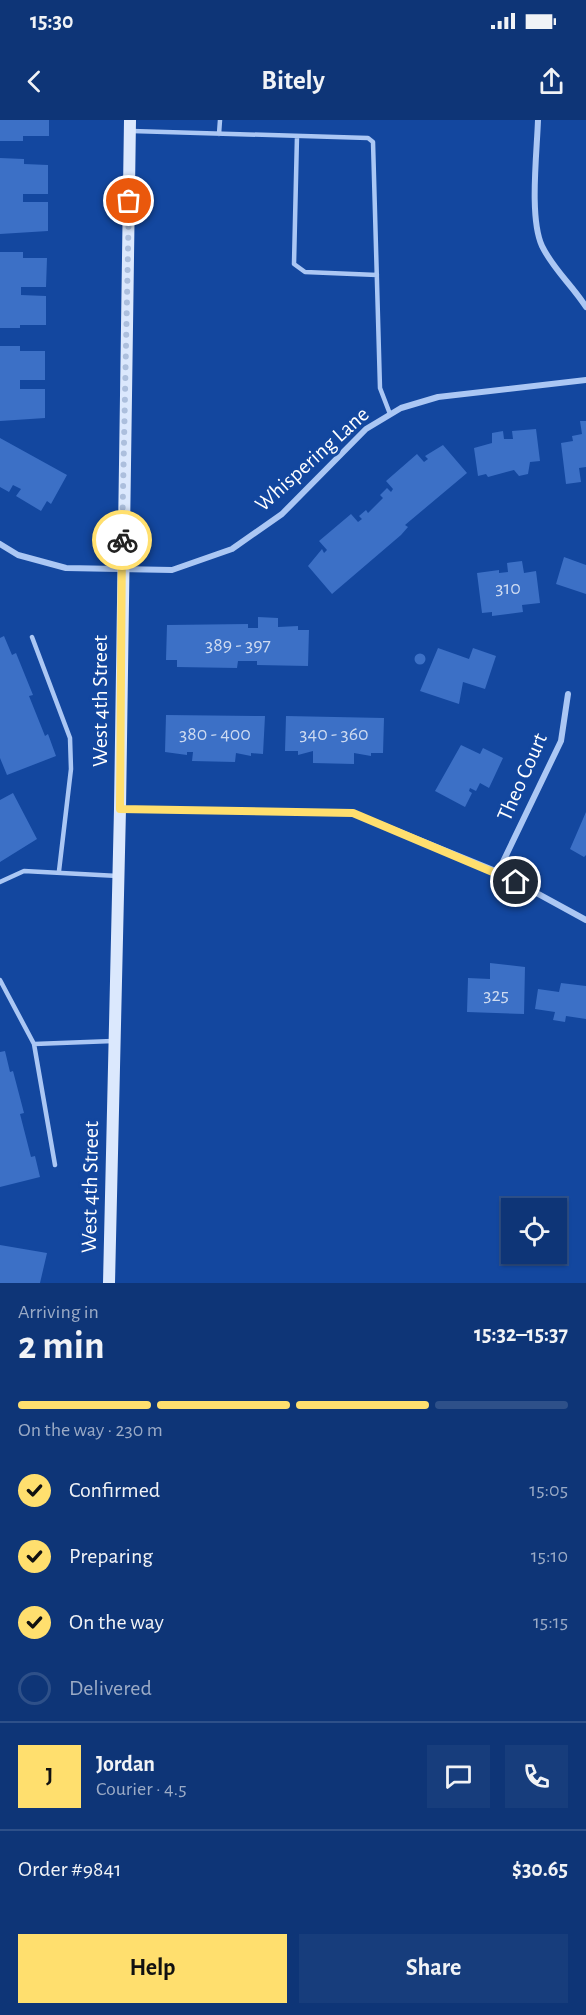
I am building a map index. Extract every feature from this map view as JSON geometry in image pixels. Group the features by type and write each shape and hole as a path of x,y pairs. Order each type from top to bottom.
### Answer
{"street":[{"path":"538,120 535,220 541,244 554,266 586,307"},
{"name":"West 4th Street","path":"109,1283 120,809 130,126"},
{"name":"Whispering Lane","path":"0,544 18,555 66,568 122,571 172,570 232,549 282,514 366,429 401,408 438,397 586,380"},
{"name":"Theo Court","path":"498,872 561,741 568,694"},
{"path":"120,809 353,813 498,872 586,920"}],"lane":[{"path":"219,134 220,120"},
{"path":"130,126 219,134 368,138 373,142 380,388 390,414"},
{"path":"297,136 294,264 304,272 377,275"},
{"path":"32,638 70,738 71,769 59,871"},
{"path":"0,882 24,870 118,876"},
{"path":"0,980 34,1044 55,1165"},
{"path":"34,1044 114,1041"}],"building":[{"path":"0,120 49,120 49,136 23,136 23,141 0,141"},
{"path":"0,158 24,159 24,164 48,165 48,194 23,194 23,202 48,202 48,231 0,234"},
{"path":"0,252 23,252 23,258 47,258 46,287 21,287 21,295 46,296 46,325 0,328"},
{"path":"0,346 20,346 20,351 45,351 45,380 20,380 20,389 45,389 45,418 0,421"},
{"path":"580,421 586,421 586,467 579,468 581,482 566,484 561,443 573,441 572,436 582,434"},
{"path":"536,429 540,461 530,462 528,474 519,476 514,470 488,477 486,474 478,476 474,448 492,443 492,433 503,431 504,439 513,439 512,431"},
{"path":"0,438 67,475 51,504 47,501 41,511 16,496 21,489 13,485 9,492 0,487"},
{"path":"443,445 467,473 405,525 408,527 401,535 332,594 308,566 322,549 324,553 327,550 319,541 351,514 358,522 362,519 359,516 366,510 368,513 383,498 380,495 387,488 391,492 393,489 386,481 417,454 424,462 428,459 425,456"},
{"path":"564,557 586,565 586,594 556,584"},
{"path":"522,561 524,573 536,571 540,603 522,605 523,612 492,616 492,612 482,613 477,573 499,570 499,573 508,572 507,563"},
{"path":"258,617 278,618 278,627 298,626 298,630 309,630 308,666 257,665 257,661 238,661 237,668 177,667 177,660 166,660 167,625 248,624 248,628 258,628"},
{"path":"4,636 12,655 16,653 33,695 29,696 45,736 48,734 56,756 7,775 0,758 0,638"},
{"path":"438,648 469,659 473,648 496,656 485,689 463,682 459,704 420,691"},
{"path":"420,653 426,659 420,665 414,659"},
{"path":"166,715 265,716 263,754 251,753 251,756 236,753 235,762 192,761 193,752 187,752 187,755 165,752"},
{"path":"286,716 384,718 383,753 371,753 371,756 354,753 354,764 313,763 313,751 298,755 298,751 285,751"},
{"path":"461,745 480,754 483,748 503,758 489,788 480,783 476,791 470,788 469,791 472,793 465,807 435,791"},
{"path":"13,793 37,839 0,862 0,800"},
{"path":"586,812 586,855 584,857 570,849"},
{"path":"490,963 525,967 524,1014 467,1012 468,978 490,979"},
{"path":"561,983 586,986 586,1019 566,1016 565,1022 553,1020 555,1012 535,1009 538,989 559,992"},
{"path":"5,1051 24,1113 20,1114 31,1157 35,1156 40,1177 0,1187 0,1052"},
{"path":"0,1245 47,1253 40,1283 0,1283"}],"way so far":[{"path":"122,540 129,201"}],"route":[{"path":"122,540 120,809 353,813 498,872 516,882"}]}
